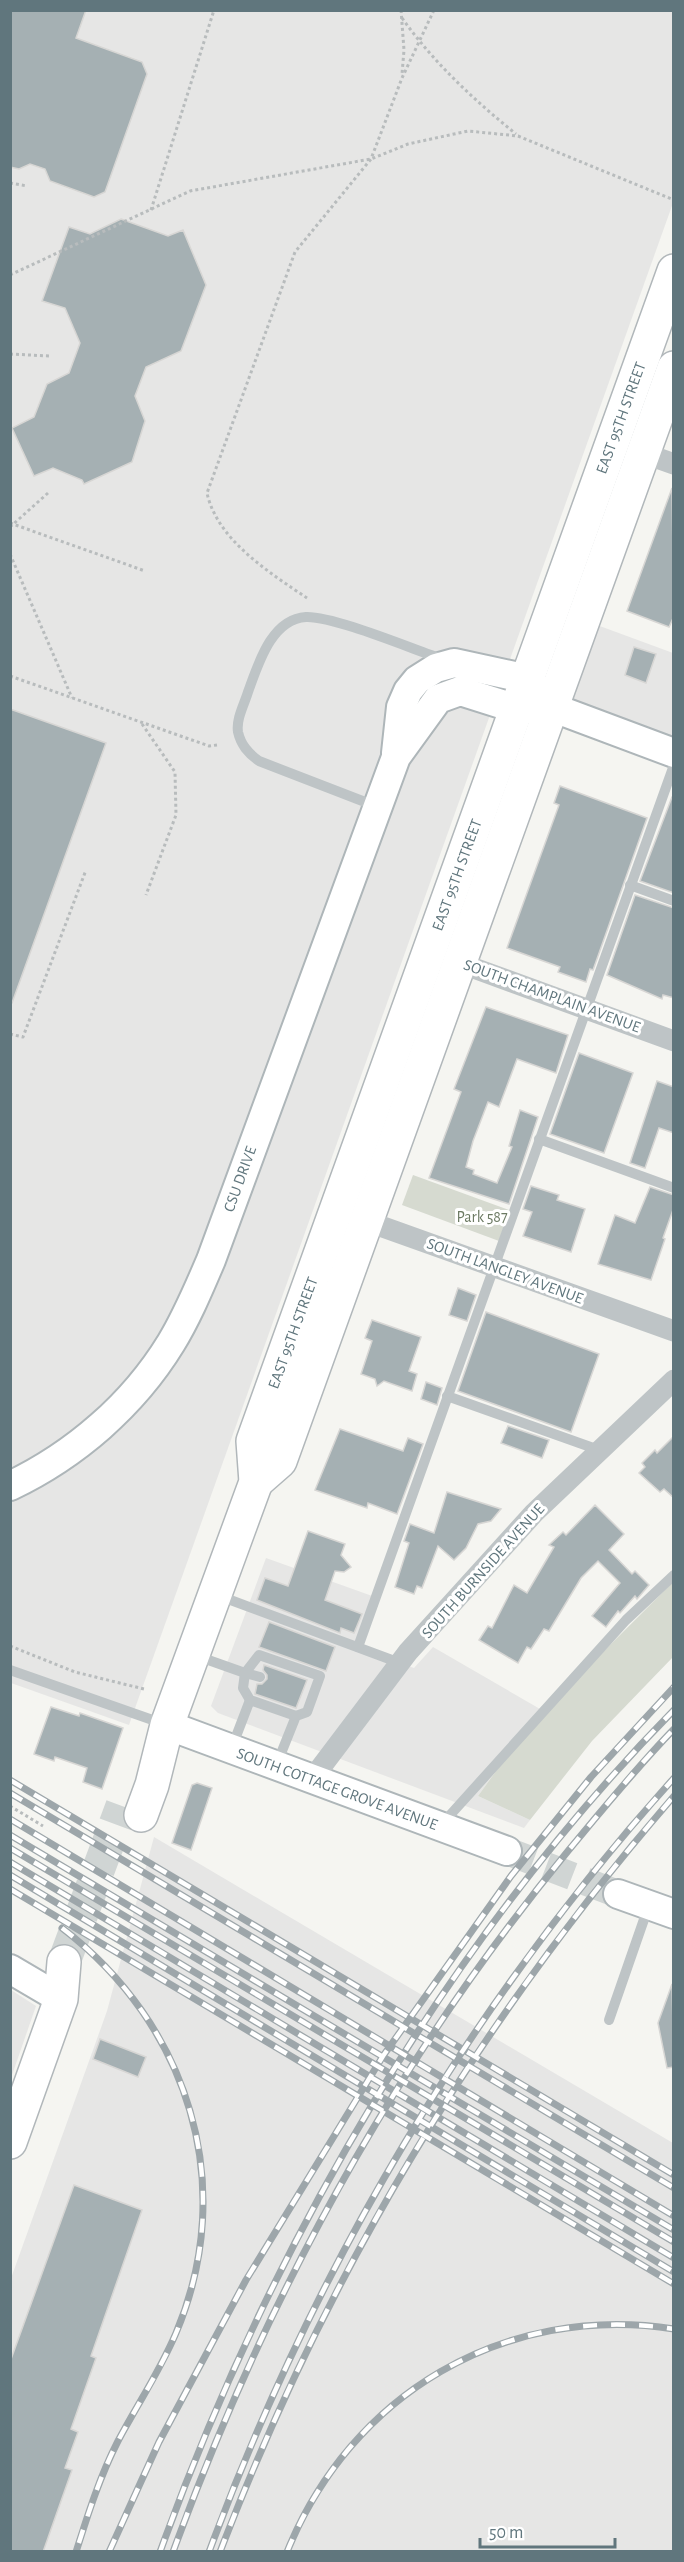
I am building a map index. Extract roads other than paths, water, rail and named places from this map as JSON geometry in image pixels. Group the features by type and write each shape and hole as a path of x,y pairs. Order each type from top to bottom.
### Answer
{"main road":[{"name":"EAST 95TH STREET","path":"131,1810 131,1779 167,1725 256,1482 280,1461 430,952 674,271"},
{"name":"EAST 95TH STREET","path":"351,1216 460,963 674,368"},
{"path":"10,2142 73,1967"}],"street":[{"path":"613,442 674,464"},
{"path":"396,757 401,707 408,691 426,673 454,663 551,707 674,753"},
{"path":"396,757 438,699 449,693 523,694"},
{"name":"CSU DRIVE","path":"10,1486 58,1459 121,1407 171,1344 189,1311 211,1260 396,757"},
{"name":"SOUTH CHAMPLAIN AVENUE","path":"430,952 674,1041"},
{"name":"SOUTH LANGLEY AVENUE","path":"351,1216 674,1332"},
{"name":"SOUTH BURNSIDE AVENUE","path":"312,1779 400,1663 534,1513 674,1380"},
{"name":"SOUTH COTTAGE GROVE AVENUE","path":"167,1725 507,1851"},
{"path":"618,1894 661,1909"},
{"path":"10,1969 61,1998"}],"lane":[{"path":"378,807 259,761 248,753 238,732 239,717 268,644 278,632 296,618 318,618 454,663"},
{"path":"357,1647 674,765"},
{"path":"630,885 674,901"},
{"path":"539,1139 674,1188"},
{"path":"447,1396 599,1450"},
{"path":"440,1827 626,1620 674,1575"},
{"path":"215,1594 400,1663"},
{"path":"193,1654 260,1677"},
{"path":"259,1654 320,1676 308,1693 307,1713 296,1716 250,1700 243,1688 245,1672 259,1654"},
{"path":"10,1670 167,1725"},
{"path":"231,1749 250,1700"},
{"path":"276,1766 296,1716"},
{"path":"609,2020 661,1909"}],"tunnel":[{"path":"64,1962 122,1806"},
{"path":"507,1851 618,1894"}],"railway":[{"path":"109,2552 159,2442 246,2280 383,2056 511,1876 591,1777 674,1687"},
{"path":"160,2552 204,2438 255,2324 311,2213 373,2104 440,1998 513,1897 591,1800 674,1710"},
{"path":"173,2552 210,2457 293,2273 392,2097 447,2013 505,1931 607,1804 674,1729"},
{"path":"209,2552 251,2446 297,2343 349,2242 405,2143 465,2047 530,1954 600,1864 674,1778"},
{"path":"10,1780 674,2175"},
{"path":"10,1793 674,2188"},
{"path":"220,2552 262,2448 309,2348 359,2249 414,2154 472,2061 535,1970 674,1796"},
{"path":"10,1819 674,2216"},
{"path":"10,1835 674,2230"},
{"path":"10,1848 674,2242"},
{"path":"10,1862 674,2258"},
{"path":"10,1875 674,2272"},
{"path":"10,1889 674,2284"},
{"path":"62,1928 106,1967 142,2011 170,2059 190,2111 201,2165 202,2220 194,2277 176,2333 112,2454 95,2495 76,2552"},
{"path":"287,2552 315,2496 351,2447 393,2405 441,2371 494,2346 551,2331 611,2325 674,2329"}],"park label":[{"name":"Park 587","path":"482,1217"}]}
